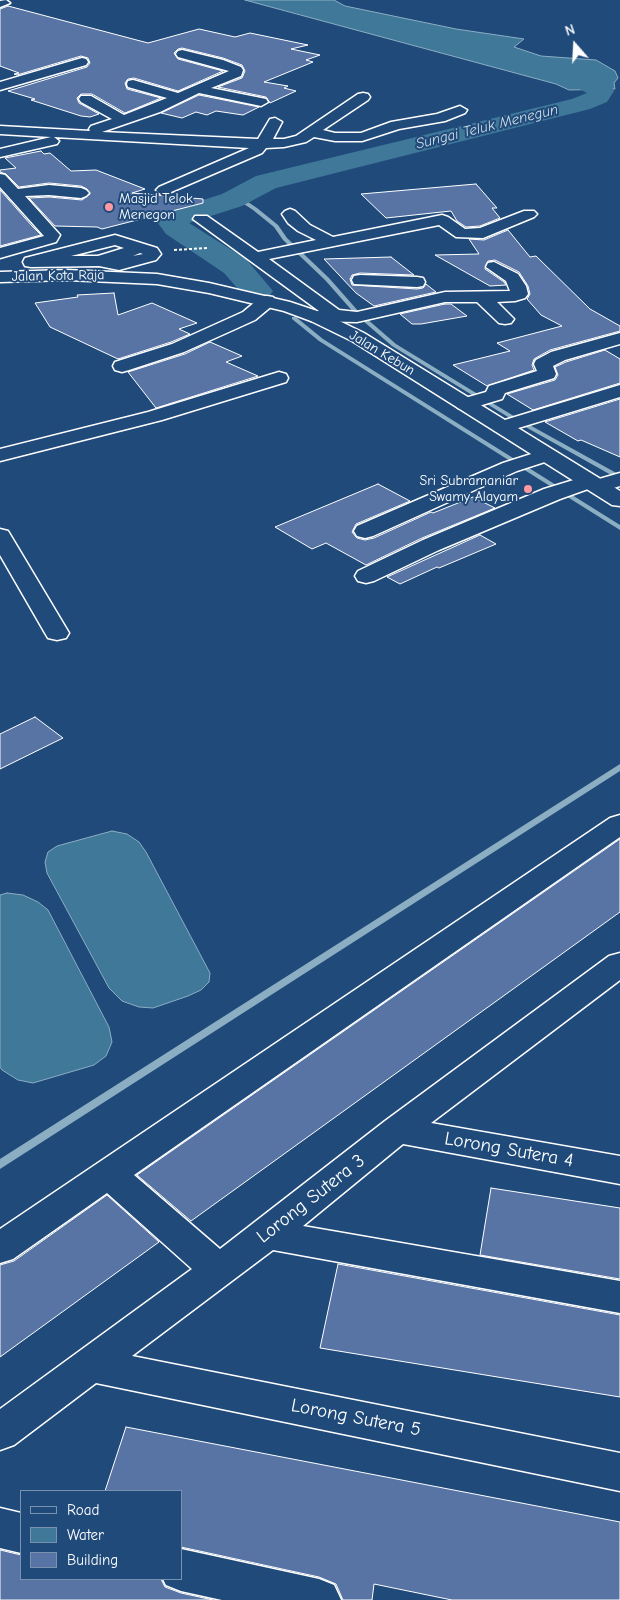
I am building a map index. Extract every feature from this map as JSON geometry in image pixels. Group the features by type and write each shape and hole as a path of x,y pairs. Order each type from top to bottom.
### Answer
{"street":[{"path":"183,63 203,58 218,51"},
{"path":"0,154 81,134 116,123 237,73 237,70 203,58"},
{"path":"0,86 82,62"},
{"path":"203,74 218,80"},
{"path":"133,84 180,98"},
{"path":"198,89 261,102"},
{"path":"0,130 260,144 284,143 301,139 332,116 363,97"},
{"path":"86,99 116,123 133,125 156,121"},
{"path":"311,132 335,137 362,137 396,125 440,118 460,110"},
{"path":"164,190 257,150 270,134 276,122"},
{"path":"0,178 52,235 50,239 0,253"},
{"path":"15,195 25,192 49,190 81,193"},
{"path":"430,209 462,234 472,235 483,233 529,214"},
{"path":"290,214 304,228 331,242"},
{"path":"200,219 256,257 325,316 362,316 445,297 509,297 519,294 512,278 494,267"},
{"path":"256,257 442,220"},
{"path":"0,265 31,262 99,261 120,265 150,257 153,254 146,249 136,248 115,240 31,262"},
{"path":"31,244 60,255"},
{"name":"Jalan Kebun","path":"116,276 201,286 325,316 358,337 476,400 514,423 547,456 609,485"},
{"name":"Jalan Kota Raja","path":"0,277 116,276"},
{"path":"360,280 415,276 436,299"},
{"path":"483,298 505,319"},
{"path":"200,321 258,299"},
{"path":"122,366 178,348 249,316 258,299"},
{"path":"476,400 495,396 496,390 546,374 543,364 558,356 596,347 620,338"},
{"path":"0,455 155,416 280,378"},
{"path":"514,423 620,391"},
{"path":"366,531 516,465 547,456"},
{"path":"366,576 557,492 609,485"},
{"path":"0,536 57,634"},
{"path":"0,1248 620,824"},
{"name":"Lorong Sutera 3","path":"0,1432 267,1234 397,1130 620,964"},
{"name":"Lorong Sutera 4","path":"397,1130 620,1170"},
{"path":"109,1174 219,1270"},
{"path":"267,1234 620,1297"},
{"name":"Lorong Sutera 5","path":"92,1365 620,1472"},
{"path":"0,1528 20,1533"},
{"path":"182,1570 319,1600"}],"water":[{"path":"245,0 334,0 345,6 456,29 524,39 514,47 541,56 596,60 615,71 618,78 614,83 615,89 569,90 556,84"},
{"path":"112,831 127,834 139,842 146,852 210,973 209,982 201,990 153,1008 139,1007 122,1001 109,988 47,873 45,862 48,852 57,846"},
{"path":"7,893 23,895 38,902 48,910 109,1027 112,1042 106,1056 94,1065 33,1083 18,1080 0,1067 0,895"}],"building":[{"path":"8,6 148,43 199,29 235,37 250,33 308,45 291,49 320,55 306,60 313,62 264,82 288,86 284,88 296,91 270,103 266,97 218,87 242,78 245,71 242,65 223,58 182,48 178,49 174,53 178,59 223,71 178,91 134,78 128,79 125,83 127,89 161,98 125,113 92,94 81,94 77,98 79,103 99,114 90,117 81,116 8,91 87,67 90,63 88,58 81,56 17,75 14,74 19,73 0,66 0,9"},
{"path":"199,95 259,107 243,115 216,111 207,115 196,112 182,118 161,113"},
{"path":"41,151 44,154 50,153 71,171 96,170 145,189 132,193 203,199 203,203 102,229 97,227 55,226 29,198 49,197 82,200 90,194 87,189 81,186 49,183 19,187 6,174 0,172 0,170 16,168 5,158"},
{"path":"476,184 497,208 492,208 500,218 480,226 466,227 457,221 451,211 386,218 361,194"},
{"path":"0,190 32,226 41,235 0,246"},
{"path":"508,230 530,257 536,256 590,309 620,326 620,331 550,350 534,359 532,365 534,370 487,386 453,365 510,351 497,343 562,326 541,315 527,299 530,294 528,286 519,272 495,260 488,261 485,269 506,285 490,286 435,255 479,254 469,239 484,240"},
{"path":"391,257 414,275 360,273 352,275 350,279 352,285 417,289 423,288 426,284 436,292 374,306 356,293 324,259"},
{"path":"114,293 118,315 152,303 197,323 179,329 190,334 118,359 50,327 35,303 78,297 77,295"},
{"path":"451,304 467,316 412,324 400,314"},
{"path":"210,342 242,356 226,362 258,376 156,408 128,372 185,354"},
{"path":"605,350 620,359 620,383 533,410 507,394 555,380 558,375 555,367"},
{"path":"620,399 620,457 581,440 578,441 545,422"},
{"path":"378,484 410,501 356,524 352,532 357,538 365,540 374,538 431,512 433,513 473,497 495,508 422,538 366,565 326,543 312,549 275,527"},
{"path":"480,535 496,544 400,584 387,577"},
{"path":"35,717 63,738 0,769 0,734"},
{"path":"620,839 620,912 191,1221 137,1175"},
{"path":"491,1188 620,1208 620,1279 480,1255"},
{"path":"107,1195 159,1242 0,1357 0,1265 14,1261"},
{"path":"338,1264 620,1315 620,1397 320,1348"},
{"path":"126,1427 620,1522 620,1600 452,1600 374,1584 372,1600 343,1600 336,1584 319,1577 182,1547 182,1490 105,1490"},
{"path":"0,1550 20,1555 20,1580 162,1580 165,1587 181,1593 213,1600 0,1600"}],"waterway":[{"name":"Sungai Teluk Menegun","path":"257,291 235,266 176,228 172,222 176,218 232,200 266,182 581,104 598,97 602,91 554,67 537,63"},
{"path":"237,197 276,226 285,239 327,279 357,313 394,345 515,419 620,478"},
{"name":"Sungai Teluk Menegun","path":"294,318 321,340 620,528"},
{"path":"0,1165 620,767"}],"place":[{"name":"Masjid Telok Menegon","path":"109,207"},
{"name":"Sri Subramaniar Swamy Alayam","path":"528,489"}]}
